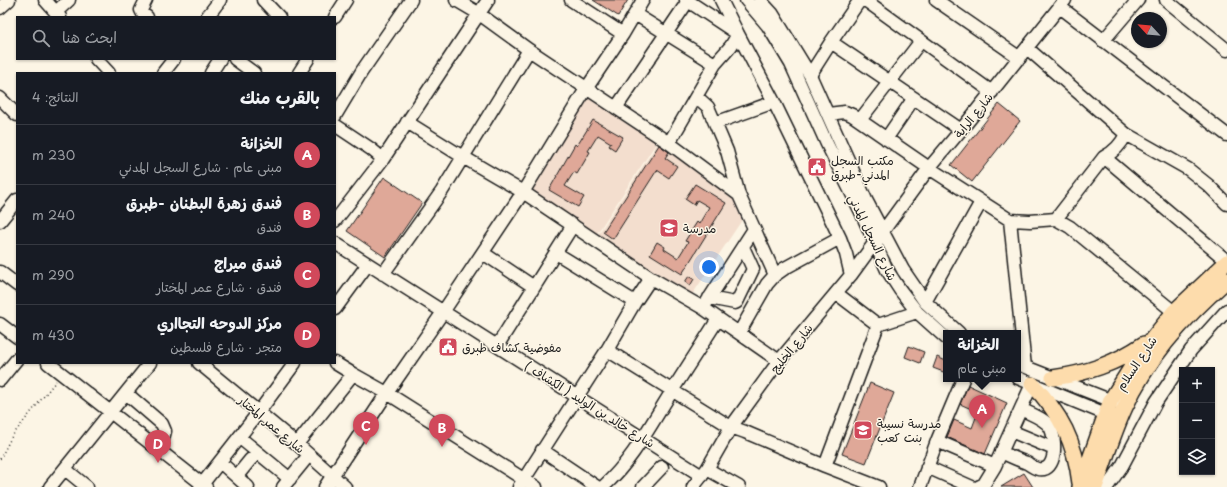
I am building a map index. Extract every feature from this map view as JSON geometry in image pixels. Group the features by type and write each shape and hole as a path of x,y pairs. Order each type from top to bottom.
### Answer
{"main road":[{"name":"شارع السلام","path":"1080,487 1108,407 1138,357 1174,312 1227,261"},
{"name":"شارع السلام","path":"1095,487 1123,413 1146,368 1173,333 1206,298 1227,280"},
{"path":"1053,378 1074,375 1095,369 1127,355 1151,339"},
{"path":"1032,384 1057,413 1066,430 1078,467 1080,487"}],"street":[{"path":"0,8 9,0"},
{"path":"45,0 58,15 68,0"},
{"path":"146,0 141,10 146,16"},
{"path":"208,16 220,0"},
{"path":"263,0 278,16"},
{"path":"336,16 346,0"},
{"path":"336,114 362,71 411,0"},
{"path":"456,0 478,13 530,50 669,143 739,195"},
{"path":"336,220 383,159 488,0"},
{"path":"571,0 623,34"},
{"path":"325,487 333,477 386,393 443,312 523,192 586,88 623,34 643,0"},
{"path":"721,0 774,102 840,238 851,275"},
{"name":"شارع السجل المدني","path":"746,0 768,26 792,64 827,144 861,212 887,270 917,312 943,335"},
{"name":"شارع السجل المدني","path":"760,0 772,13 810,75 866,200 902,270 925,302 956,330"},
{"path":"810,75 860,0"},
{"path":"865,0 992,92"},
{"path":"936,0 951,4 1020,58"},
{"path":"1103,41 1138,0"},
{"path":"1166,0 1227,50"},
{"path":"616,108 687,1 738,34"},
{"path":"1062,4 1103,41 1225,130"},
{"name":"شارع الراية","path":"882,232 929,168 1020,58 1062,4"},
{"path":"634,14 715,64"},
{"path":"669,143 715,64 731,46 738,34"},
{"path":"860,120 921,41"},
{"path":"831,42 961,130"},
{"path":"1028,48 1126,134 1193,173 1208,185 1227,204"},
{"path":"383,274 442,191 530,50"},
{"path":"97,60 108,72"},
{"path":"164,72 173,60"},
{"path":"211,72 219,60"},
{"path":"236,60 253,72"},
{"path":"300,72 307,60"},
{"path":"696,97 708,107 727,151 739,195 775,275"},
{"path":"0,98 16,114"},
{"path":"886,139 914,98"},
{"path":"715,123 774,102"},
{"path":"828,114 840,112 849,113 929,168 1010,220 1030,221 1056,219 1070,227 1174,312"},
{"path":"407,122 523,192 651,278 706,303 737,302 753,269 744,247"},
{"path":"336,127 383,159"},
{"path":"1056,219 1104,157 1113,152 1121,144 1126,134"},
{"path":"1104,157 1227,261"},
{"path":"1,217 16,201"},
{"path":"925,302 981,202"},
{"path":"1010,220 1018,330"},
{"path":"497,346 573,225"},
{"path":"706,303 744,247 754,229"},
{"name":"شارع الخليج","path":"693,487 705,473 731,427 779,361 851,275 882,232"},
{"path":"739,333 767,284 775,275 840,238"},
{"name":"شارع خالد بن الوليد ( الكشاف )","path":"336,245 643,438 705,473 739,487"},
{"path":"483,252 534,287"},
{"path":"556,253 635,302"},
{"path":"336,308 368,264"},
{"path":"0,272 16,284"},
{"path":"521,483 607,350 651,278"},
{"path":"836,293 878,325"},
{"path":"706,303 718,319 779,361"},
{"path":"1107,487 1122,466 1156,402 1191,350 1227,310"},
{"path":"878,325 917,312"},
{"path":"609,485 634,453 718,319"},
{"path":"0,324 16,336"},
{"path":"825,466 878,325"},
{"path":"607,350 731,427 879,487"},
{"path":"0,380 16,361"},
{"path":"49,364 160,450 203,486 294,364"},
{"path":"50,487 149,364"},
{"name":"شارع عمر المختار","path":"200,364 297,444 345,487"},
{"path":"336,364 386,393 521,483 536,487"},
{"path":"1021,366 1053,378 1108,407"},
{"path":"297,444 353,374"},
{"path":"1021,379 1123,413"},
{"path":"920,487 936,440 962,382"},
{"path":"978,487 984,484 995,466 1032,384"},
{"path":"126,393 162,424 165,431 160,450"},
{"path":"1002,452 1038,469 1043,469 1053,460 1053,435 1050,427 1045,422 1021,409"},
{"path":"1011,431 1054,449"},
{"path":"239,437 258,452 286,483 309,455"},
{"path":"936,440 995,466"},
{"path":"542,450 597,487"},
{"path":"237,476 258,452"},
{"path":"220,462 248,487"},
{"path":"643,487 662,467"},
{"path":"927,467 972,487"},
{"path":"65,469 87,487"}],"path":[{"path":"0,459 12,436 62,374"}],"shaded area":[{"path":"589,82 659,139 596,235 514,190"},
{"name":"مدرسة","path":"658,143 731,194 742,220 690,298 597,236"}],"building":[{"path":"593,0 628,0 618,16"},
{"path":"999,104 1020,121 972,182 951,165"},
{"path":"593,120 623,137 615,150 609,146 611,143 598,135 588,151 590,152 577,174 574,172 565,186 584,197 578,207 549,190 575,144 577,146"},
{"path":"659,145 669,152 665,158 677,166 669,178 657,170 613,239 603,232"},
{"path":"384,177 422,203 385,257 347,231"},
{"path":"695,184 726,203 682,274 650,254 657,242 665,247 664,249 678,258 688,242 685,241 697,222 699,224 709,207 697,200 694,205 685,199"},
{"path":"689,276 694,279 690,286 685,282"},
{"path":"909,346 924,352 920,363 905,357"},
{"path":"937,357 943,360 943,372 933,368"},
{"path":"870,383 894,393 866,463 842,454"},
{"path":"968,385 1007,403 985,454 947,437 954,420 972,428 978,412 960,404"},
{"path":"1024,473 1033,487 1001,487"}],"place":[{"name":"مكتب السجل المدني-طبرق","path":"817,167"},
{"name":"مدرسة","path":"669,228"},
{"name":"مفوضية كشاف طبرق","path":"448,347"},
{"name":"الخزانة","path":"982,428"},
{"name":"مدرسة نسيبة بنت كعب","path":"863,430"},
{"name":"فندق ميراج","path":"366,445"},
{"name":"فندق زهرة البطنان -طبرق","path":"442,447"},
{"name":"مركز الدوحه التجااري","path":"158,463"}]}
